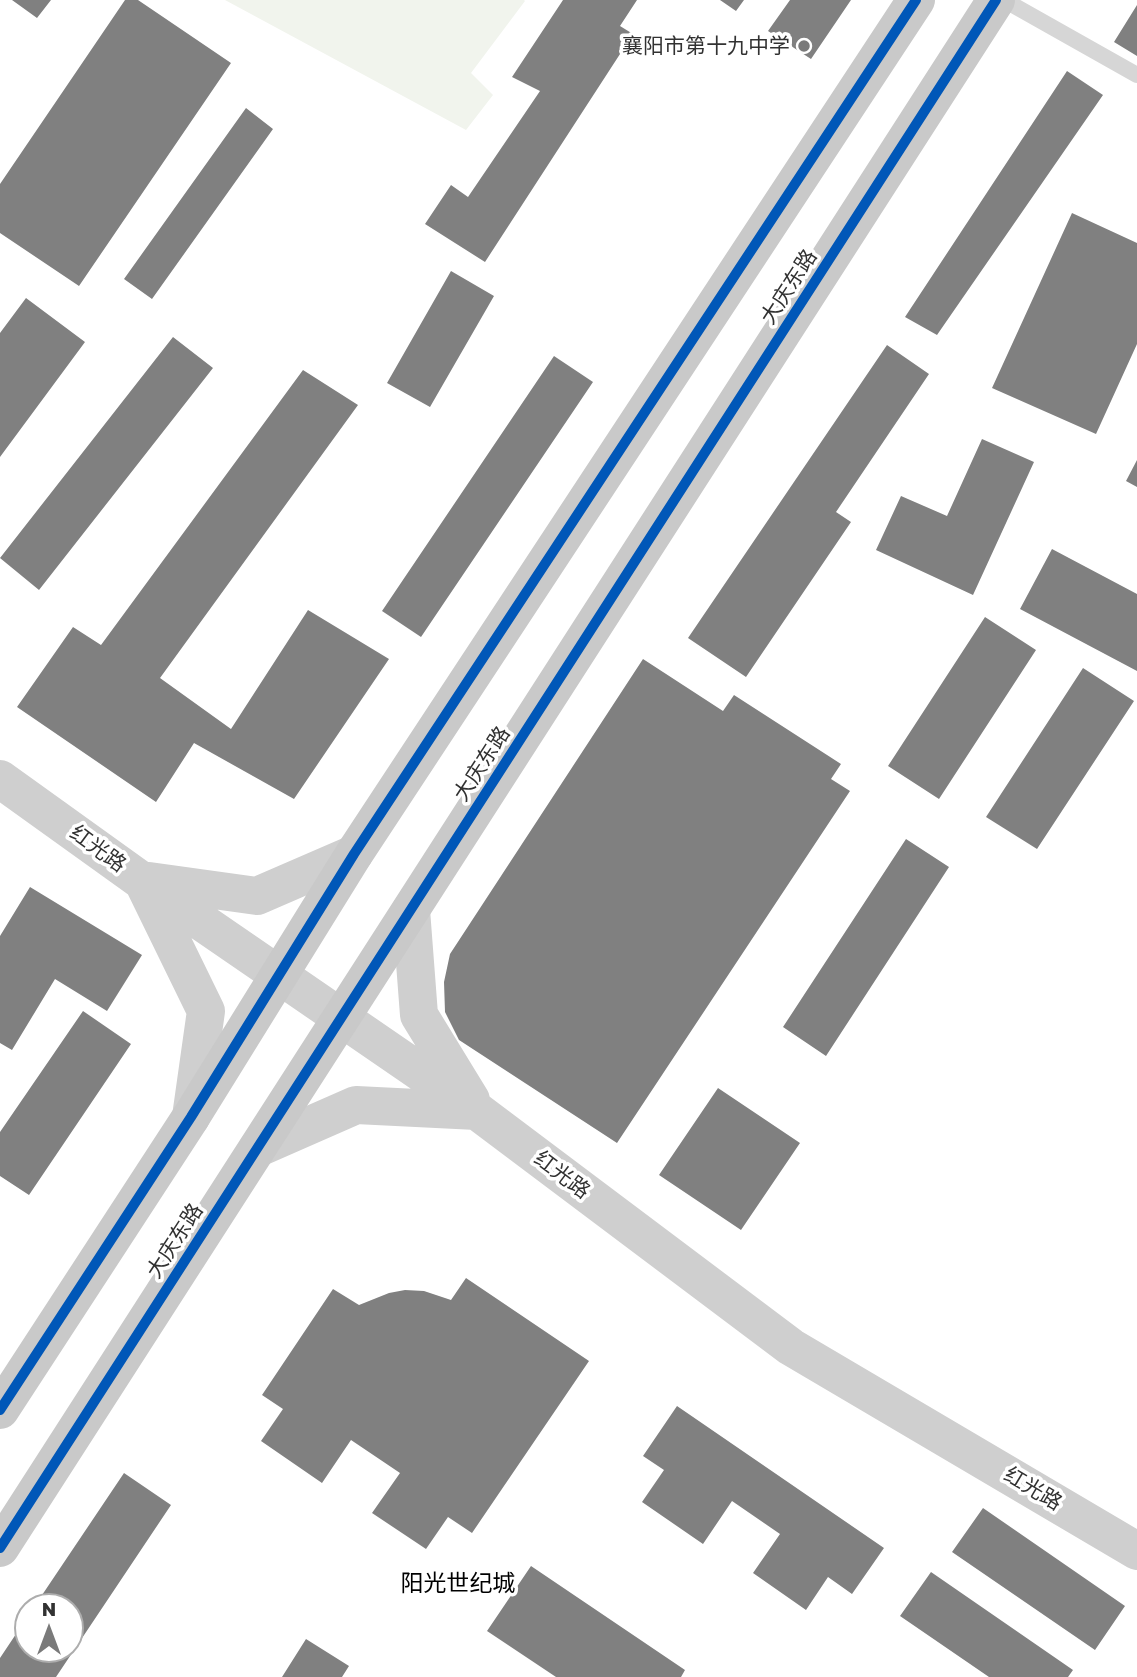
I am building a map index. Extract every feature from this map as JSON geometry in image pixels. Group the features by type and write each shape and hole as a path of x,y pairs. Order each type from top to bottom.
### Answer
{"main road":[{"path":"0,1410 191,1117 354,854 916,0"},
{"name":"大庆东路","path":"0,1548 996,0"}],"street":[{"name":"红光路","path":"0,779 142,881 477,1111 791,1347 1137,1551"},
{"path":"142,881 257,895 354,854"},
{"path":"142,881 206,1011 191,1117"},
{"path":"411,909 419,1015 477,1111"},
{"path":"258,1148 356,1105 477,1111"}],"lane":[{"path":"1004,0 1137,75"}],"shaded area":[{"path":"225,0 525,1 471,73 493,95 466,130"}],"building":[{"path":"12,0 51,0 37,18"},
{"path":"125,0 138,0 231,63 79,286 0,233 0,184"},
{"path":"563,0 637,0 620,26 633,34 485,262 425,224 451,185 468,197 540,91 512,77"},
{"path":"720,0 744,0 736,11"},
{"path":"790,0 851,0 811,59 768,31"},
{"path":"1137,5 1137,56 1114,42"},
{"path":"1067,71 1103,95 937,335 905,317"},
{"path":"246,108 273,129 152,299 124,279"},
{"path":"1072,213 1137,243 1137,344 1096,434 992,388"},
{"path":"451,271 494,296 430,407 387,383"},
{"path":"26,298 85,342 0,457 0,333"},
{"path":"173,337 213,368 39,590 0,558"},
{"path":"887,345 929,374 836,512 851,522 746,677 688,638"},
{"path":"554,356 593,382 421,637 382,611"},
{"path":"303,370 358,405 160,678 231,729 308,610 389,659 294,799 194,743 156,802 17,707 73,627 101,645"},
{"path":"982,439 1034,462 973,595 876,550 901,496 947,516"},
{"path":"1137,460 1137,487 1126,481"},
{"path":"1052,549 1137,594 1137,671 1020,609"},
{"path":"985,617 1036,650 939,799 888,766"},
{"path":"643,659 723,711 734,695 841,764 831,779 850,791 617,1143 459,1040 445,1012 444,982 450,954"},
{"path":"1083,668 1134,701 1037,849 986,817"},
{"path":"906,839 949,867 826,1056 783,1027"},
{"path":"30,887 142,955 107,1011 55,979 12,1050 0,1043 0,936"},
{"path":"83,1011 131,1044 29,1195 0,1176 0,1132"},
{"path":"718,1088 800,1143 741,1230 659,1175"},
{"path":"466,1278 589,1361 472,1533 448,1517 426,1549 372,1513 400,1473 351,1440 322,1483 261,1441 283,1409 262,1395 333,1289 359,1305 389,1293 405,1290 424,1291 451,1300"},
{"path":"677,1406 884,1548 852,1594 828,1577 806,1610 753,1573 780,1534 732,1501 703,1544 642,1502 664,1470 643,1456"},
{"path":"124,1473 171,1505 84,1635 84,1593 43,1593"},
{"path":"983,1508 1125,1606 1095,1650 952,1552"},
{"path":"531,1566 685,1670 681,1677 556,1677 487,1631"},
{"path":"931,1572 1073,1670 1068,1677 989,1677 900,1616"},
{"path":"14,1637 14,1663 65,1663 56,1677 0,1677 0,1658"},
{"path":"306,1639 349,1666 342,1677 282,1677"}],"cycle path":[{"path":"0,1410 191,1117 354,854 916,0"},
{"path":"0,1548 996,0"}],"place":[{"name":"襄阳市第十九中学","path":"804,46"}],"district":[{"name":"阳光世纪城","path":"458,1584"}]}
